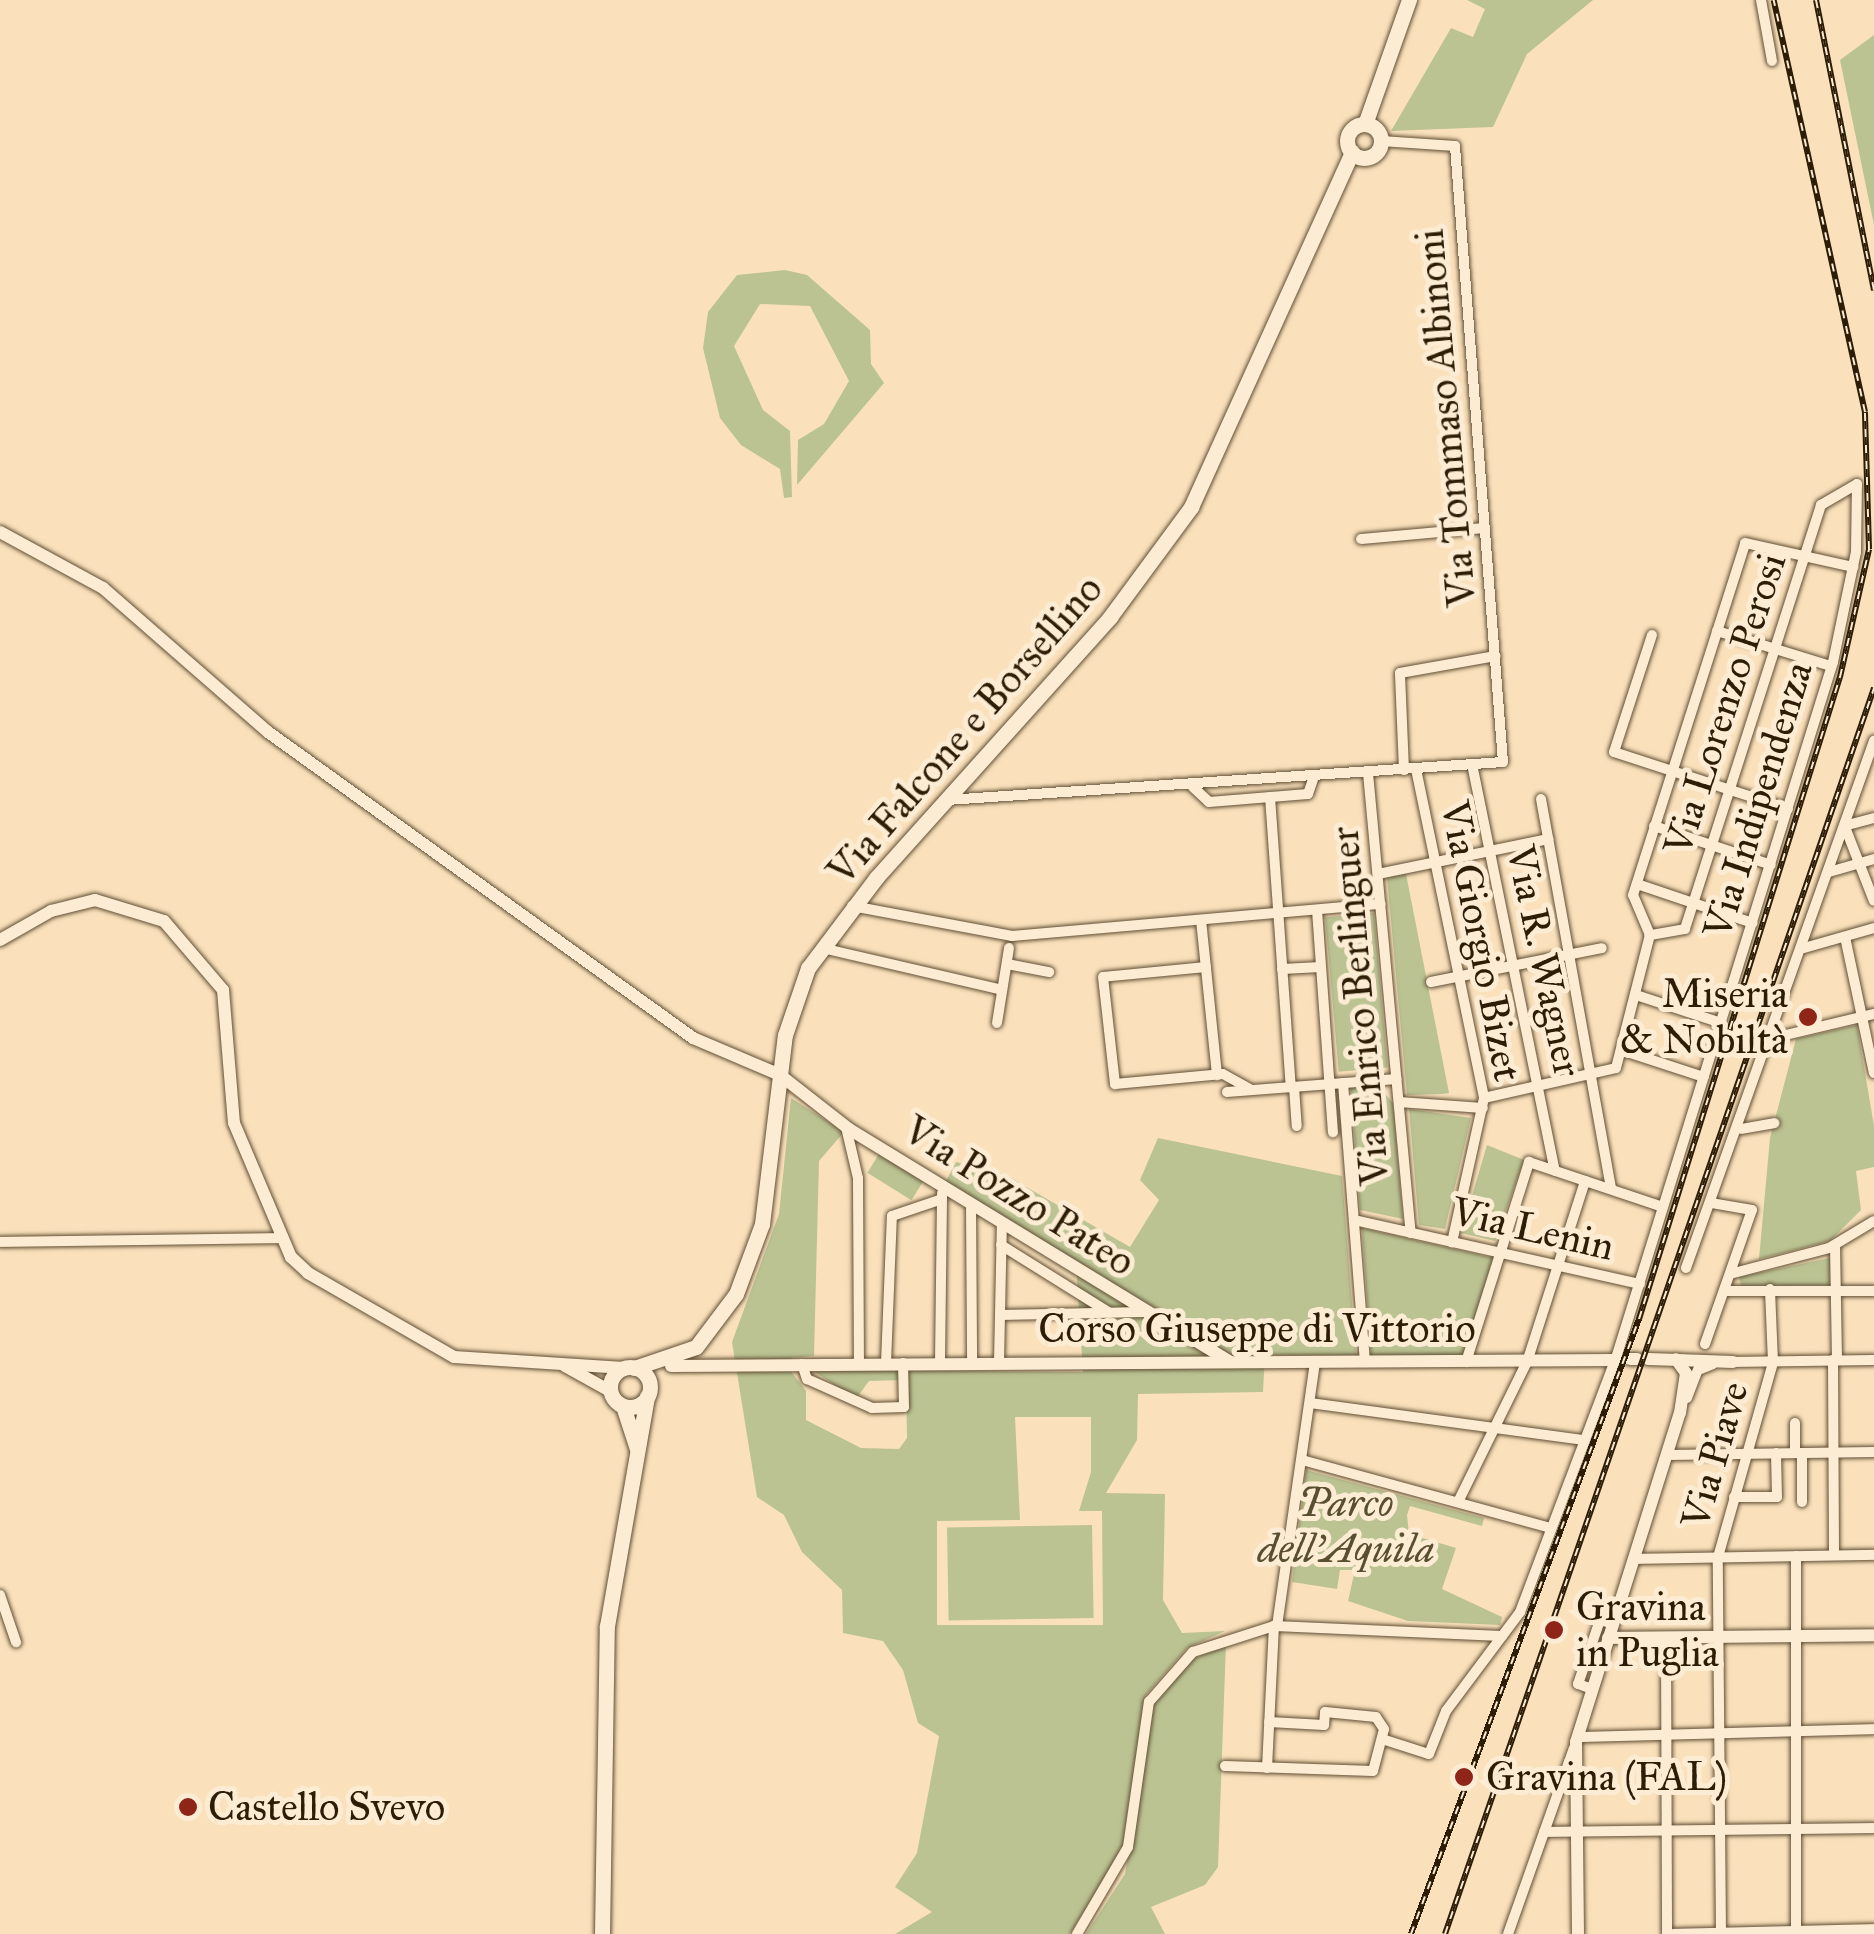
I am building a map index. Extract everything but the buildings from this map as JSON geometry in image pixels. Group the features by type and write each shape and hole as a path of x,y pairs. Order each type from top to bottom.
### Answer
{"main road":[{"path":"1352,152 1368,157 1381,141 1364,124 1409,0"},
{"name":"Via Falcone e Borsellino","path":"648,1393 674,1361 723,1318 747,1268 770,1180 780,1075 795,998 822,948 852,906 1110,617 1191,507 1352,152 1348,136 1364,124"},
{"name":"Via Falcone e Borsellino","path":"629,1368 674,1361"},
{"path":"602,1934 607,1626 638,1451 648,1393 629,1368 610,1390 622,1406 638,1451"},
{"path":"622,1406 648,1393"}],"street":[{"path":"1762,0 1772,61"},
{"name":"Via Tommaso Albinoni","path":"1381,141 1455,146 1504,762 1472,764"},
{"name":"Via Lorenzo Perosi","path":"1650,935 1685,928 1821,505 1857,484"},
{"name":"Via Indipendenza","path":"1382,1739 1429,1754 1446,1712 1521,1610 1547,1527 1583,1440 1629,1359 1640,1284 1831,666 1853,567 1857,484"},
{"path":"1360,539 1485,528"},
{"name":"Via Pozzo Pateo","path":"0,532 103,588 268,732 668,1020 780,1075 846,1127 942,1193 971,1205 1231,1362"},
{"path":"1400,1102 1483,1103 1539,1085 1616,1068 1650,935 1634,902 1637,884 1670,771 1750,538 1853,567"},
{"path":"1717,631 1831,666"},
{"path":"1652,635 1614,752 1788,809"},
{"name":"Via Giorgio Bizet","path":"1452,1242 1483,1103 1435,862 1410,770 1400,673 1495,656"},
{"path":"1686,1268 1741,1129 1874,743"},
{"path":"947,800 1193,787 1472,764"},
{"name":"Via R. Wagner","path":"1472,764 1556,1171"},
{"name":"Via Enrico Berlinguer","path":"1368,773 1412,1233"},
{"path":"1193,787 1209,802 1270,797 1312,792 1314,777"},
{"path":"1270,797 1296,1126"},
{"path":"1541,799 1611,1189"},
{"path":"1844,826 1874,818"},
{"path":"1654,826 1771,865"},
{"path":"1844,826 1874,901"},
{"path":"1378,874 1548,839"},
{"path":"1830,872 1874,860"},
{"path":"1637,884 1753,923"},
{"path":"0,940 51,911 95,900 150,914 197,949 228,1015 234,1123 282,1238 308,1273 429,1347 493,1364 629,1368"},
{"path":"852,906 1011,942 1380,904"},
{"path":"1316,910 1332,1132"},
{"path":"1201,920 1218,1075"},
{"path":"1804,948 1874,928"},
{"path":"1845,936 1870,1015 1874,1074"},
{"path":"996,1024 1011,942"},
{"path":"822,948 1002,990"},
{"path":"1431,982 1602,948"},
{"path":"1006,964 1049,972"},
{"path":"1206,967 1103,978 1115,1084 1218,1075 1252,1090"},
{"path":"1282,970 1321,967"},
{"path":"1636,995 1721,1023"},
{"path":"1773,1038 1870,1015"},
{"path":"1620,1050 1704,1076"},
{"path":"1228,1092 1397,1079"},
{"path":"1343,1084 1365,1362"},
{"path":"1741,1129 1774,1123"},
{"path":"846,1127 858,1191 859,1363"},
{"path":"1466,1362 1529,1162 1664,1207"},
{"path":"1458,1502 1527,1362 1585,1180"},
{"path":"886,1363 892,1216 942,1193 940,1362"},
{"path":"1706,1344 1752,1210 1711,1203"},
{"path":"971,1205 972,1362"},
{"name":"Via Lenin","path":"1354,1220 1640,1284"},
{"path":"1730,1274 1835,1246 1874,1221"},
{"path":"1000,1362 1002,1224"},
{"path":"0,1242 282,1238"},
{"name":"Via Pozzo Pateo","path":"1001,1245 1110,1313"},
{"path":"1834,1556 1835,1246"},
{"name":"Via Piave","path":"1721,1933 1718,1557 1772,1362 1770,1290"},
{"path":"1724,1291 1874,1291"},
{"path":"1000,1315 1144,1312"},
{"path":"1676,1359 1686,1373 1680,1414"},
{"path":"1508,1934 1577,1740 1680,1414 1701,1367 1733,1362 1874,1360"},
{"name":"Corso Giuseppe di Vittorio","path":"674,1361 1733,1362"},
{"path":"1267,1768 1276,1626 1315,1362"},
{"path":"802,1364 807,1379 872,1408 904,1407 903,1363"},
{"path":"563,1365 610,1390"},
{"path":"1310,1402 1583,1440"},
{"path":"1795,1422 1802,1502"},
{"path":"1668,1454 1874,1452"},
{"path":"1734,1498 1777,1497 1776,1454"},
{"path":"1302,1460 1547,1527"},
{"path":"1634,1559 1874,1555"},
{"path":"1796,1556 1796,1932"},
{"path":"0,1595 16,1642"},
{"path":"1592,1689 1578,1684 1600,1620 1610,1631 1666,1638 1874,1635"},
{"path":"1076,1934 1128,1847 1150,1702 1202,1646 1276,1626 1502,1636"},
{"path":"1666,1638 1670,1934 1874,1929"},
{"path":"1226,1766 1369,1774 1382,1739 1373,1716 1269,1722"},
{"path":"1577,1740 1666,1732 1874,1729"},
{"path":"1577,1740 1578,1934"},
{"path":"1544,1832 1874,1828"}],"green space":[{"path":"1467,0 1593,0 1527,54 1493,127 1391,131 1451,28 1473,37 1485,9"},
{"path":"1874,35 1874,225 1840,60"},
{"path":"785,270 807,275 870,330 871,364 884,383 797,485 798,440 824,424 849,381 810,306 760,304 734,346 763,410 790,431 792,497 784,498 780,469 741,445 720,418 703,348 708,312 737,275"},
{"path":"1406,874 1449,1093 1407,1095 1387,877"},
{"path":"1374,913 1388,1067 1339,1072 1325,917"},
{"path":"1857,1025 1874,1126 1874,1167 1856,1171 1861,1210 1830,1241 1759,1259 1770,1138 1796,1039"},
{"path":"1351,1087 1380,1088 1393,1103 1403,1219 1360,1210"},
{"path":"791,1098 844,1132 819,1161 814,1356 792,1358 790,1370 806,1391 806,1420 861,1448 899,1449 907,1438 906,1380 869,1381 856,1399 812,1370 1083,1372 1076,1263 946,1181 956,1162 1004,1174 1130,1247 1159,1200 1140,1180 1158,1138 1342,1176 1356,1355 1265,1355 1263,1392 1138,1394 1137,1440 1106,1493 1165,1494 1163,1600 1182,1633 1225,1631 1187,1648 1145,1696 1122,1850 1070,1934 895,1934 932,1912 895,1887 917,1853 939,1736 918,1723 903,1670 883,1641 843,1633 842,1590 802,1552 784,1515 757,1497 732,1342 779,1214","holes":["1015,1417 1091,1417 1091,1472 1079,1511 1102,1511 1103,1625 937,1625 937,1521 1020,1520"]},
{"path":"1409,1109 1471,1118 1445,1229 1419,1225"},
{"path":"1487,1145 1524,1160 1495,1241 1461,1233"},
{"path":"879,1154 923,1182 911,1200 867,1173"},
{"path":"1362,1228 1493,1258 1463,1355 1371,1355"},
{"path":"1830,1258 1830,1285 1741,1286 1739,1277"},
{"name":"Parco dell'Aquila","path":"1306,1470 1484,1518 1482,1526 1410,1506 1407,1515 1409,1534 1456,1548 1442,1589 1502,1617 1500,1625 1408,1621 1348,1601 1355,1570 1340,1570 1337,1589 1292,1582"},
{"path":"1092,1525 1094,1618 949,1621 947,1528"},
{"path":"1226,1643 1218,1867 1205,1885 1151,1907 1165,1934 1086,1934 1125,1874 1154,1704 1190,1661"}],"railway":[{"path":"1411,1934 1639,1319 1840,677 1869,549 1865,412 1774,0"},
{"path":"1816,0 1874,290"},
{"path":"1445,1934 1874,688"}],"place":[{"name":"Miseria & Nobiltà","path":"1808,1017"},
{"name":"Gravina in Puglia","path":"1554,1630"},
{"name":"Gravina (FAL)","path":"1464,1777"},
{"name":"Castello Svevo","path":"188,1807"}]}
